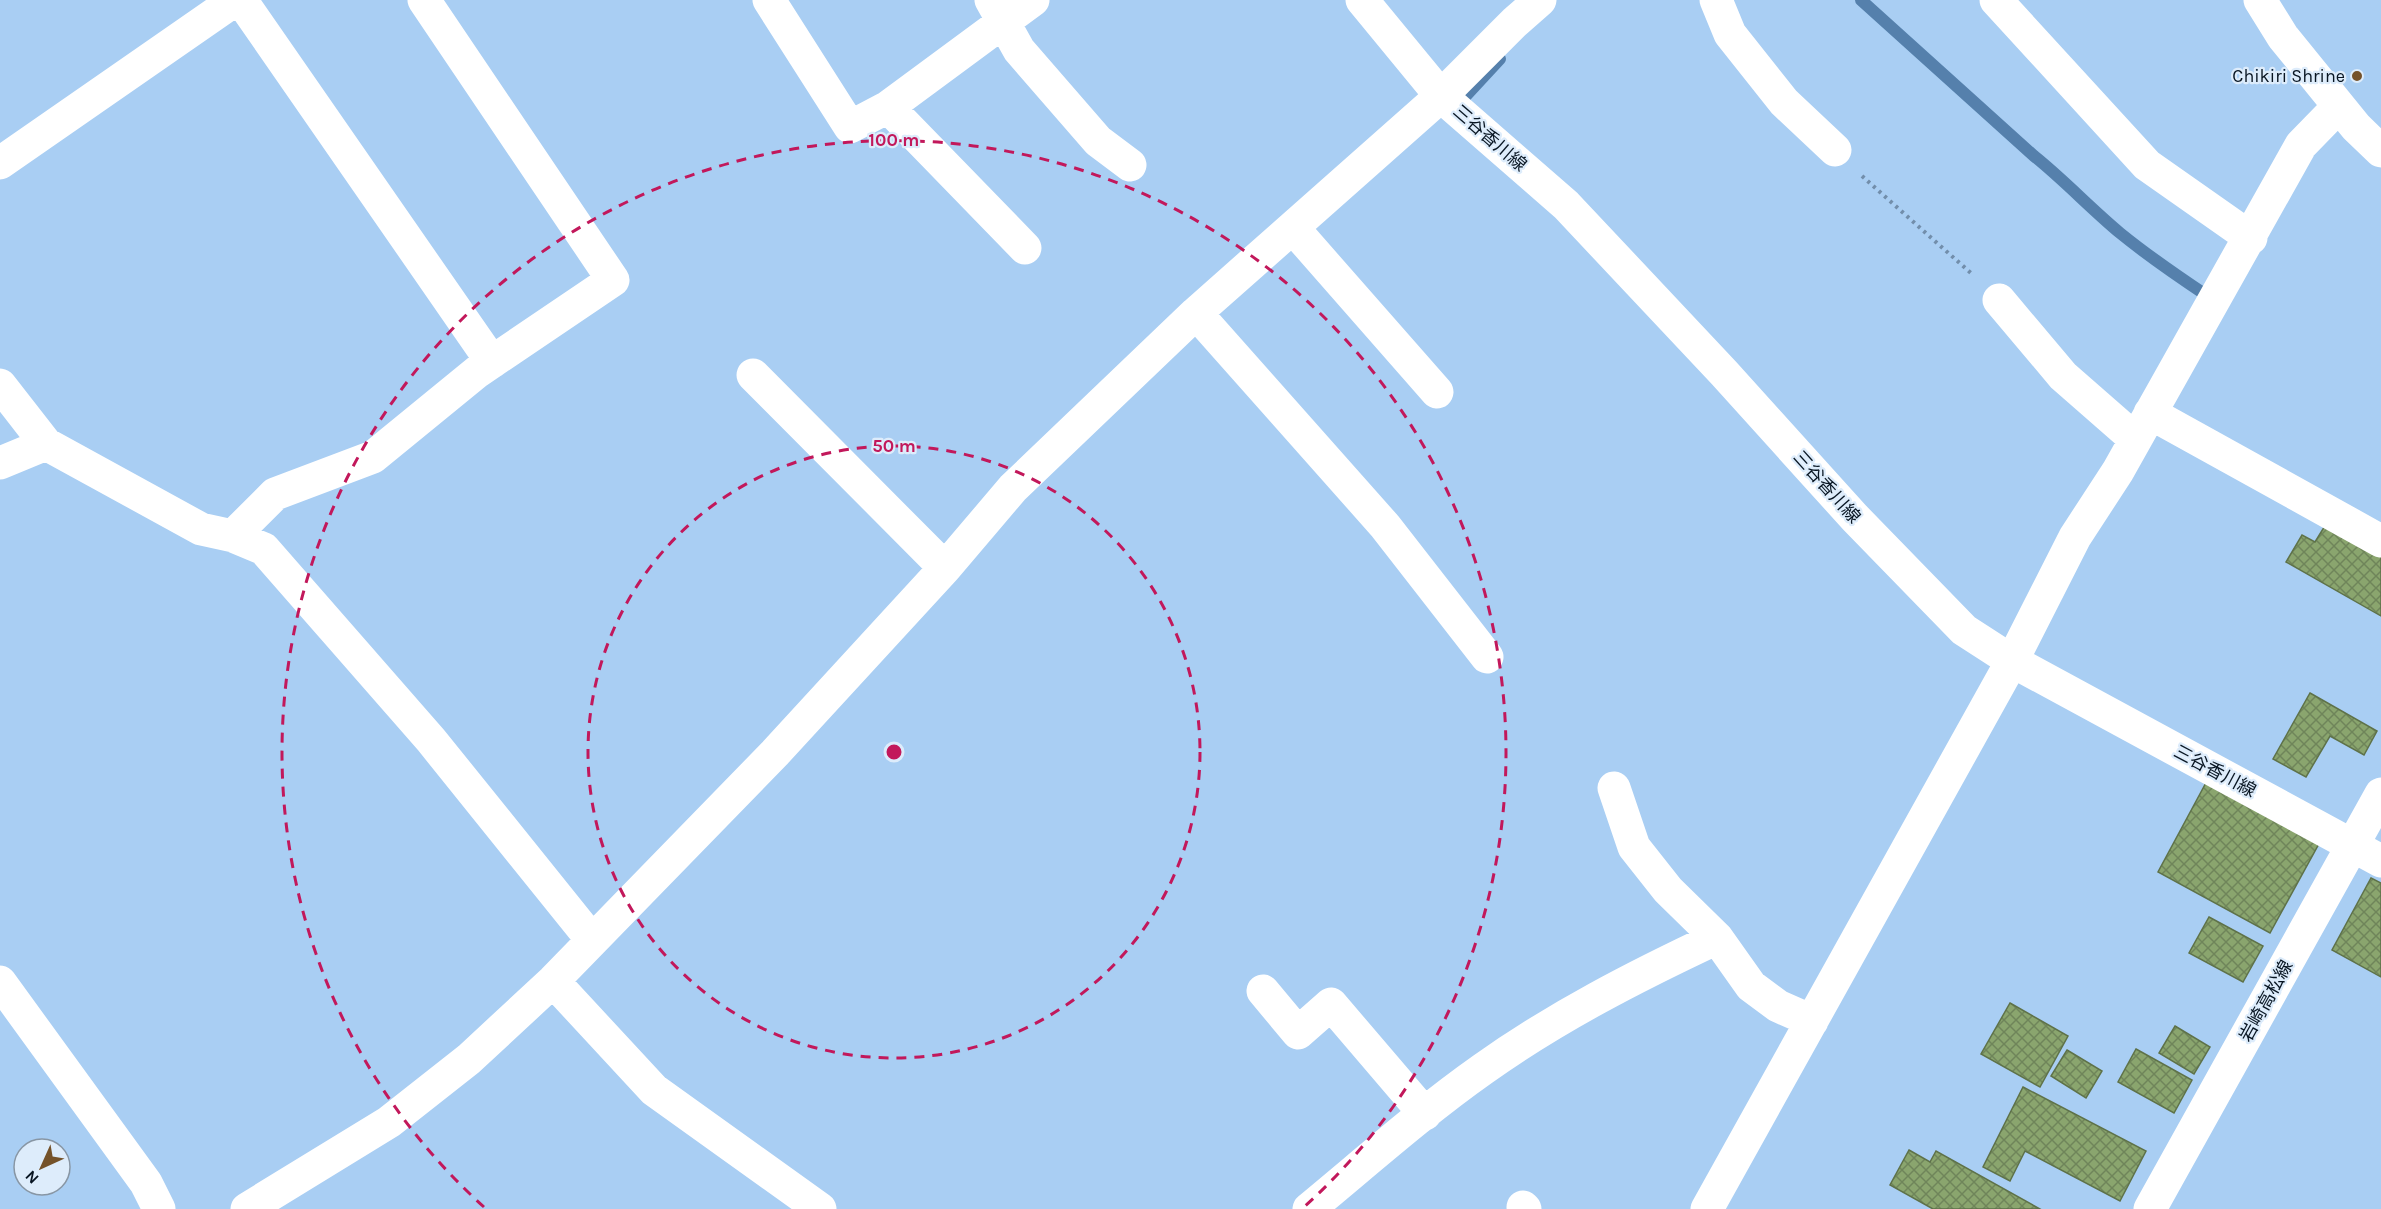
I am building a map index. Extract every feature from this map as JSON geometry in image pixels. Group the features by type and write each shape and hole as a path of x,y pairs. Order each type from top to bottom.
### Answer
{"street":[{"path":"0,163 235,0"},
{"path":"241,0 492,362"},
{"path":"233,536 274,494 373,458 492,362 613,280 424,0"},
{"path":"769,0 850,127 888,107 997,11 1033,0"},
{"name":"三谷香川線","path":"1362,0 1441,96 1566,205 1724,373 1855,518 1964,630 2012,661 2381,861"},
{"path":"263,1206 389,1122 469,1059 553,981 776,753 945,568 1013,488 1196,313 1441,96 1540,0"},
{"path":"1716,0 1730,34 1784,102 1835,150"},
{"path":"1996,0 2147,165 2251,238"},
{"path":"2260,0 2283,37 2356,127 2381,151"},
{"path":"997,11 1019,50 1067,107 1098,141 1130,165"},
{"path":"1707,1209 2012,661 2075,537 2118,471 2251,238 2301,145 2339,106"},
{"path":"888,107 1025,248"},
{"path":"1293,228 1437,392"},
{"path":"1999,300 2063,376 2143,426 2381,542"},
{"path":"1196,313 1385,526 1487,657"},
{"path":"753,375 945,568"},
{"path":"0,385 46,444 201,529 233,536 264,549 431,740 592,940"},
{"path":"0,463 46,444"},
{"path":"1614,788 1634,847 1668,890 1717,938 1751,986 1778,1006 1812,1021"},
{"name":"岩崎高松線","path":"2151,1209 2381,794"},
{"path":"1309,1209 1483,1069 1559,1019 1643,973 1717,938"},
{"path":"553,981 654,1090 820,1209"},
{"path":"0,982 146,1183 159,1209"},
{"path":"1263,991 1298,1033 1331,1004 1425,1114"}],"path":[{"path":"1835,150 1999,300"}],"building":[{"path":"2326,524 2381,556 2381,616 2286,562 2302,535 2315,542"},
{"path":"2310,693 2377,731 2364,755 2330,736 2306,777 2273,759"},
{"path":"2208,779 2321,840 2270,933 2158,872"},
{"path":"2371,878 2381,883 2381,977 2332,950"},
{"path":"2209,917 2263,946 2243,982 2189,953"},
{"path":"2010,1003 2068,1036 2040,1087 1981,1054"},
{"path":"2175,1026 2210,1047 2194,1074 2159,1053"},
{"path":"2136,1049 2192,1080 2174,1113 2118,1082"},
{"path":"2067,1050 2102,1071 2086,1098 2051,1076"},
{"path":"2023,1087 2146,1151 2120,1201 2025,1151 2010,1181 1983,1167"},
{"path":"1909,1150 1930,1162 1936,1151 2040,1209 1933,1209 1890,1185"}],"waterway":[{"path":"1861,0 2120,233 2206,295"},
{"path":"1463,99 1500,59"}],"place":[{"name":"Chikiri Shrine","path":"2357,76"}]}
